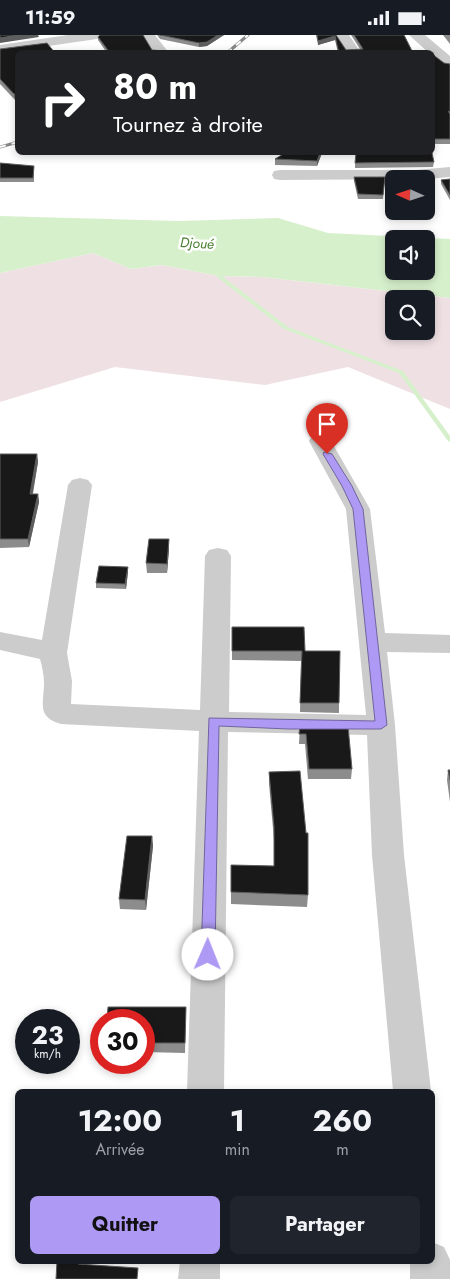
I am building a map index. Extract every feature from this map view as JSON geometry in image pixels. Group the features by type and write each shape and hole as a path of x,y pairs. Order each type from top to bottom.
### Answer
{"street":[{"path":"0,49 67,37 97,35"},
{"path":"148,35 160,50"},
{"path":"342,35 352,50"},
{"path":"416,35 434,50"},
{"path":"67,37 81,50"},
{"path":"280,175 389,175 450,172"},
{"path":"320,441 347,486 358,509 381,725 388,855 412,1089"},
{"path":"80,485 53,653 58,681 56,708 60,714 288,725 381,725"},
{"path":"205,1089 218,556"},
{"path":"0,641 18,643 53,653"},
{"path":"371,642 450,644"},
{"path":"199,1279 200,1264"},
{"path":"430,1264 432,1279"}],"shaded area":[{"path":"93,253 131,269 162,265 219,276 262,277 385,291 385,340 435,340 435,296 450,298 450,409 348,367 265,385 115,367 0,402 0,273"}],"water":[{"name":"Djoué","path":"0,216 178,221 278,218 328,233 385,236 385,280 435,280 435,238 450,239 450,298 435,296 435,290 385,291 262,277 219,276 162,265 131,269 93,253 0,273"}],"building":[{"path":"0,35 19,35 0,38"},
{"path":"100,35 143,35 152,50 108,50 98,37"},
{"path":"160,35 218,35 207,42 199,43"},
{"path":"317,35 336,35 346,50 338,50 335,36 318,41"},
{"path":"354,35 404,35 412,50 346,50 363,49"},
{"path":"47,43 53,50 15,50 14,94 0,79 0,49"},
{"path":"435,56 444,63 450,64 450,112 448,111 450,114 450,139 435,139"},
{"path":"282,155 319,155 317,161 275,159"},
{"path":"356,155 432,155 434,162 355,163"},
{"path":"0,163 34,166 33,178 0,178"},
{"path":"354,177 385,177 383,195 358,194"},
{"path":"450,179 450,195 441,180"},
{"path":"0,454 37,454 30,494 38,494 28,539 0,539"},
{"path":"149,539 169,539 167,564 146,563"},
{"path":"99,566 128,567 125,584 96,583"},
{"path":"232,627 304,627 305,651 340,651 339,703 300,703 302,651 232,651"},
{"path":"300,725 348,726 352,769 309,769 306,734 299,734"},
{"path":"300,771 306,833 308,833 308,895 231,892 231,865 274,866 274,827 269,772"},
{"path":"127,836 152,836 145,900 119,899"},
{"path":"108,1007 186,1007 185,1043 155,1043 155,1009 108,1009"},
{"path":"57,1264 138,1268 137,1279 56,1279"}],"waterway":[{"path":"222,267 219,276 286,328 401,372 450,440"}],"railway":[{"path":"230,50 248,35"},
{"path":"0,147 15,143"}],"route":[{"path":"208,955 213,721 288,725 381,725 362,564 358,509 347,486 327,454"}]}
